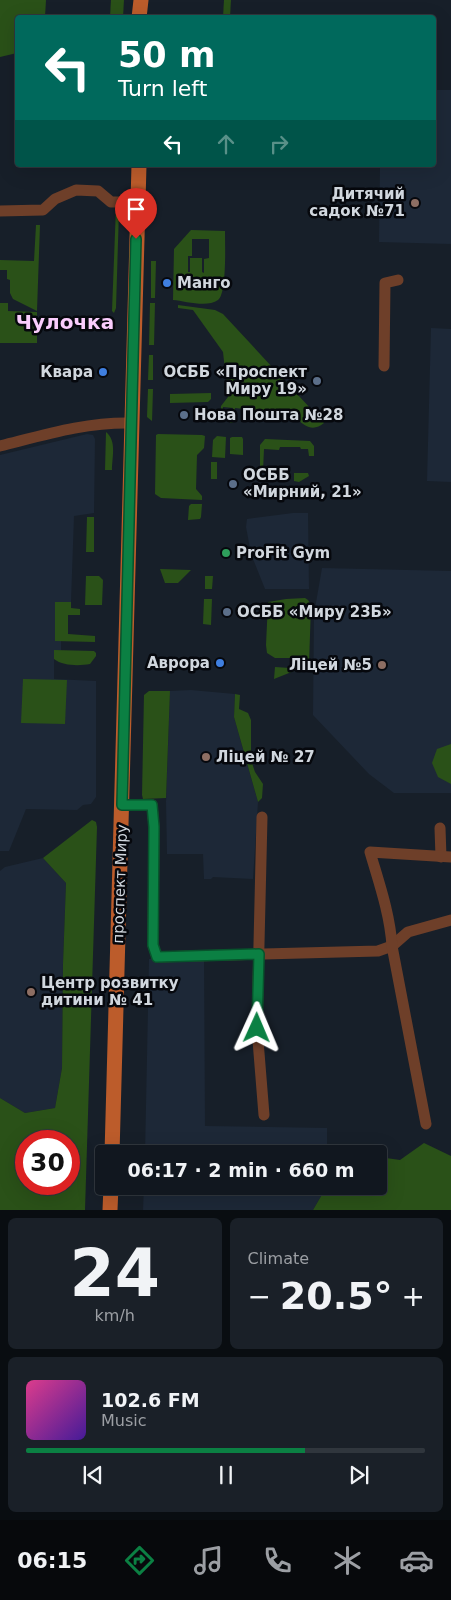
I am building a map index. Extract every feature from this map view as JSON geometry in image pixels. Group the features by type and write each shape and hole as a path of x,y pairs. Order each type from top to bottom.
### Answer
{"main road":[{"name":"проспект Миру","path":"112,1145 138,167"},
{"path":"110,1210 111,1195"}],"street":[{"path":"0,210 43,210 51,202 76,190 98,191 111,202 138,202"},
{"path":"384,366 385,283 398,280"},
{"path":"0,446 108,422 131,423"},
{"path":"122,805 152,805 154,827 153,945 157,957 378,951 392,946 408,932 451,920"},
{"path":"262,817 257,1028 264,1115"},
{"path":"426,1124 392,946 391,931 370,852 446,857 440,828"}],"shaded area":[{"name":"Дитячий садок №71","path":"436,90 451,90 451,244 379,242 380,167 436,167"},
{"path":"431,328 451,329 451,482 427,481"},
{"path":"87,434 93,435 95,439 94,513 74,516 71,602 55,602 55,641 61,641 61,650 54,651 54,679 96,681 96,797 91,804 83,805 77,810 26,809 9,851 0,851 0,455"},
{"path":"308,513 309,589 265,589 251,554 246,527 247,519"},
{"name":"Ліцей №5","path":"322,568 451,571 451,793 394,793 369,774 313,715 314,614"},
{"name":"Ліцей № 27","path":"191,690 235,694 234,717 258,802 253,879 213,877 211,879 204,879 203,854 167,854 166,802 170,691"},
{"name":"Центр розвитку дитини № 41","path":"43,858 66,883 62,1068 55,1108 25,1113 0,1098 0,871 5,867"},
{"path":"204,955 205,1126 327,1128 327,1145 145,1145 149,959"},
{"path":"144,1195 322,1195 313,1210 143,1210"}],"green space":[{"path":"0,0 46,0 45,15 15,15 15,53 0,57"},
{"path":"111,0 124,0 123,15 110,15"},
{"path":"224,0 231,0 230,15 223,15"},
{"path":"116,207 119,210 116,308 114,313 112,311"},
{"path":"36,225 40,225 37,311 13,299 10,293 10,280 7,279 7,270 0,270 0,260 34,261"},
{"path":"191,230 225,231 224,279 221,296 218,300 202,304 173,300 174,249","holes":["192,239 209,239 209,258 204,259 204,273 202,272 202,258 190,258 190,272 188,272 188,256 192,256"]},
{"path":"151,261 156,261 155,298 151,298"},
{"path":"0,303 8,303 8,311 37,312 37,343 0,343"},
{"path":"150,303 155,303 154,345 149,345"},
{"path":"178,305 215,310 223,314 324,423 314,428 304,425 298,419 261,418 261,411 235,408 234,422 230,423 230,418 233,418 233,408 223,407 222,418 226,418 226,421 220,421 221,406 228,397 223,352 193,310 178,308"},
{"path":"149,355 153,355 153,380 148,380"},
{"path":"148,389 153,389 152,421 147,417"},
{"path":"211,393 211,399 208,402 170,403 170,394"},
{"path":"106,432 113,445 112,470 105,470"},
{"path":"156,435 205,436 204,448 197,455 196,489 202,496 202,500 161,498 155,494"},
{"path":"217,436 226,437 225,458 212,457 213,440"},
{"path":"242,437 243,455 230,454 230,438"},
{"path":"265,439 310,441 314,446 314,456 309,456 308,449 301,449 300,447 280,447 279,450 264,449 263,471 260,471 260,445"},
{"path":"211,462 217,462 217,479 211,479"},
{"path":"294,473 308,473 309,476 299,482 294,481"},
{"path":"191,504 202,504 200,519 188,520 189,506"},
{"path":"87,517 94,517 94,552 86,552"},
{"path":"160,569 191,570 178,583 165,583"},
{"path":"86,576 99,576 103,580 102,605 85,605"},
{"path":"205,576 213,576 212,589 205,589"},
{"path":"305,598 311,605 309,665 274,679 275,667 290,668 290,658 275,658 267,653 268,602"},
{"path":"204,599 212,599 211,625 203,624"},
{"path":"55,602 71,602 71,608 80,609 80,615 68,615 68,634 95,636 95,642 55,641"},
{"path":"54,650 94,651 96,656 90,664 71,665 54,659"},
{"path":"23,679 67,680 65,724 21,723"},
{"path":"149,691 170,691 166,798 143,799 142,795 144,695"},
{"path":"235,694 240,695 239,709 248,713 251,720 251,760 255,772 263,784 262,798 258,802 234,717"},
{"path":"451,744 451,784 438,777 432,763 437,749"},
{"path":"92,820 96,822 97,827 85,1210 0,1210 0,1098 25,1113 55,1108 62,1068 66,883 43,858"},
{"path":"424,1143 451,1156 451,1210 313,1210 322,1195 387,1195 387,1158 400,1160"}],"place":[{"name":"Дитячий садок №71","path":"415,203"},
{"name":"Манго","path":"167,283"},
{"name":"Квара","path":"103,372"},
{"name":"ОСББ «Проспект Миру 19»","path":"317,381"},
{"name":"Нова Пошта №28","path":"184,415"},
{"name":"ОСББ «Мирний, 21»","path":"233,484"},
{"name":"ProFit Gym","path":"226,553"},
{"name":"ОСББ «Миру 23Б»","path":"227,612"},
{"name":"Аврора","path":"220,663"},
{"name":"Ліцей №5","path":"382,665"},
{"name":"Ліцей № 27","path":"206,757"},
{"name":"Центр розвитку дитини № 41","path":"31,992"}],"district":[{"name":"Чулочка","path":"65,322"}],"route":[{"path":"136,239 122,805 152,805 154,827 153,945 157,957 259,954 257,1028"}]}
